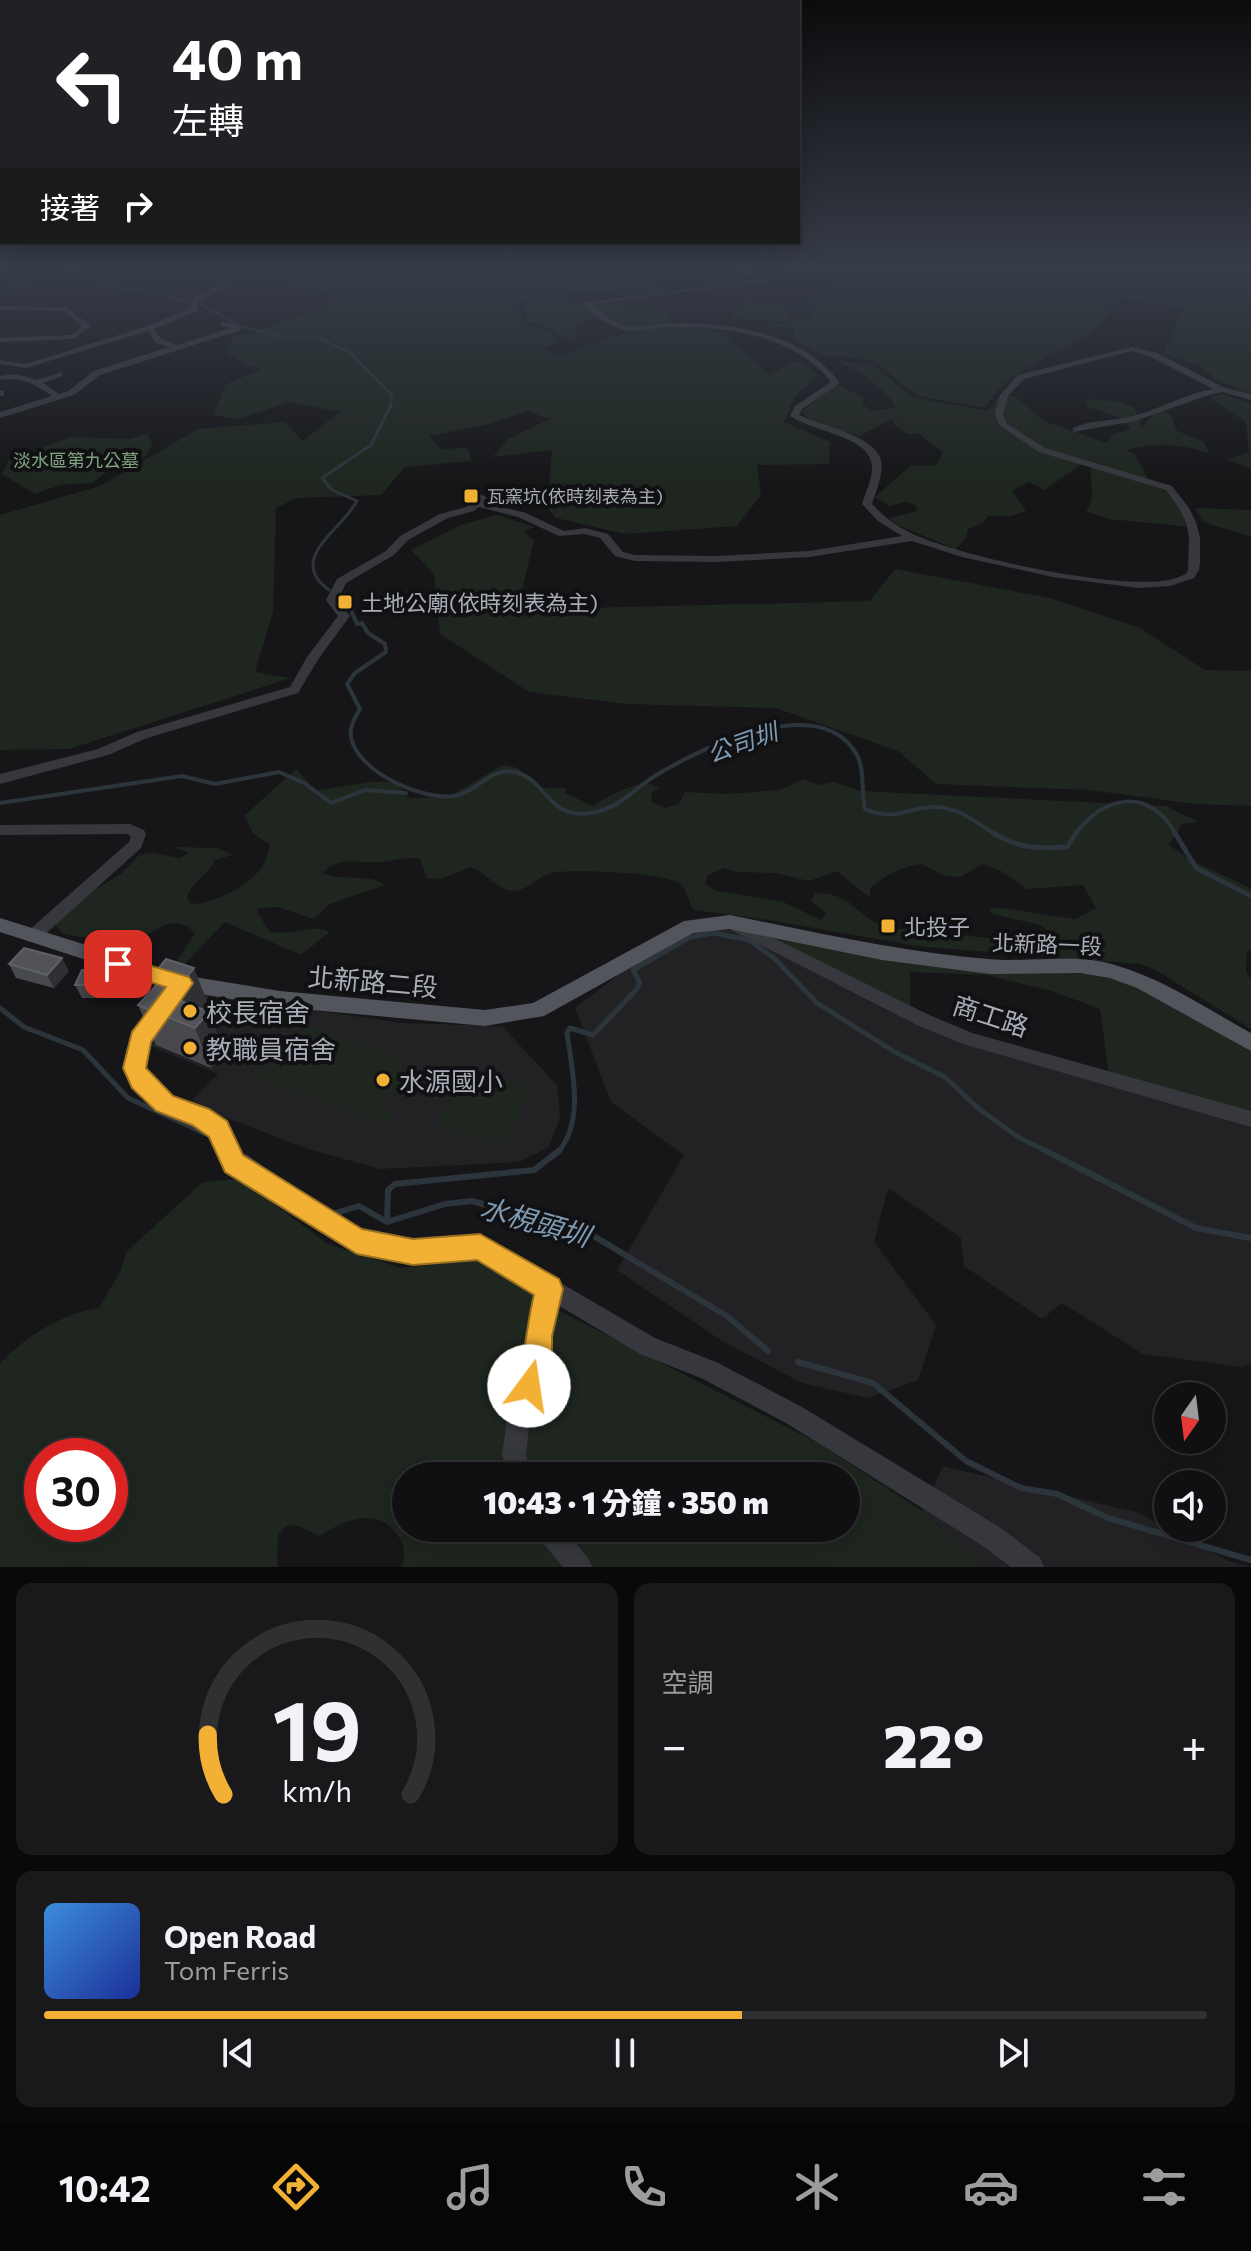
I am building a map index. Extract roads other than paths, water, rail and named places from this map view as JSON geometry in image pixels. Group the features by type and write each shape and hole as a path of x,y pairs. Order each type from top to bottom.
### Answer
{"main road":[{"name":"北新路二段","path":"0,925 182,983 280,999 485,1018 537,1010 690,926 730,922"},
{"name":"北新路一段","path":"730,922 882,953 990,967 1080,966 1112,971 1144,983 1251,1043"}],"street":[{"path":"0,340 46,338"},
{"path":"0,362 26,366 117,338"},
{"path":"157,338 178,348"},
{"path":"0,415 56,395 71,393 97,373 208,338"},
{"path":"768,338 794,349 830,371 836,383 798,408 794,416 859,440 872,450 877,463 867,504 875,515 912,538 1103,583 1173,583 1190,576 1194,568 1195,529 1181,502 1169,488 1042,450 1011,432 999,414 1004,395 1021,377 1132,349 1154,355 1222,390 1251,397"},
{"path":"0,378 14,374 38,382 56,395"},
{"path":"38,382 59,374"},
{"path":"1076,430 1084,425 1121,421 1206,392 1222,390"},
{"path":"0,779 103,752 142,735 294,690 303,681 311,660 339,627 344,616 332,600 341,581 390,553 404,538 483,500 470,491"},
{"path":"477,504 522,515 563,534 585,531 604,536 619,554 635,558 717,559 809,554 912,538"},
{"path":"0,830 130,829 139,834 136,844 35,934"},
{"name":"商工路","path":"730,922 921,1019 969,1039 1251,1119"},
{"path":"182,983 140,1039 135,1068 140,1081 164,1104 200,1117 218,1129 234,1164 357,1241 413,1252 480,1247 648,1346 708,1370 794,1415 992,1537 1031,1567"},
{"path":"516,1462 518,1418 537,1368 538,1336 549,1289"},
{"path":"558,1542 579,1567"}],"waterway":[{"name":"公司圳","path":"318,338 348,351 392,395 391,407"},
{"name":"公司圳","path":"329,590 317,579 313,567 315,556 357,501 332,490 322,478 371,445 391,405"},
{"name":"公司圳","path":"344,594 357,624 362,623 368,633 385,644 386,652 355,673 347,684 360,709 352,726 351,737 365,762 393,782 410,789 426,794 455,796 499,773 515,772 526,776 565,811 591,813 611,807 649,779 703,750 761,730 790,725 817,727 840,736 857,755 865,809 893,814 942,807 966,816 996,835"},
{"path":"0,803 182,776 215,784 279,772 304,783 331,803 365,790 406,793"},
{"name":"公司圳","path":"1075,835 1099,811 1126,802 1140,803 1153,809 1166,819 1176,835"},
{"name":"公司圳","path":"993,833 1020,845 1047,848 1067,847 1076,833"},
{"name":"公司圳","path":"1175,833 1196,868 1251,896"},
{"name":"公司圳","path":"559,1151 572,1126 574,1110 567,1033 570,1028 593,1035 636,990 640,983 633,970 690,937 714,933 749,940 774,958 817,1003 893,1051 945,1077 979,1109 1018,1137 1044,1150"},
{"name":"水梘頭圳","path":"0,1008 24,1027 83,1050 128,1098 206,1134"},
{"name":"公司圳","path":"1044,1150 1048,1152"},
{"name":"公司圳","path":"1044,1150 1196,1228 1251,1238"},
{"name":"公司圳","path":"387,1222 388,1190 395,1184 534,1170 559,1151"},
{"name":"水梘頭圳","path":"245,1157 292,1190"},
{"name":"水梘頭圳","path":"387,1222 445,1204 472,1201 592,1235 727,1316 768,1351"},
{"name":"水梘頭圳","path":"329,1215 359,1206 387,1222"},
{"name":"水梘頭圳","path":"798,1362 873,1383 966,1461 1021,1488 1057,1494 1108,1518 1251,1560"}],"place":[{"name":"瓦窯坑(依時刻表為主)","path":"471,496"},
{"name":"土地公廟(依時刻表為主)","path":"345,602"},
{"name":"北投子","path":"888,926"},
{"name":"校長宿舍","path":"190,1011"},
{"name":"教職員宿舍","path":"190,1048"},
{"name":"水源國小","path":"383,1080"}],"park label":[{"name":"淡水區第九公墓","path":"76,460"}]}
